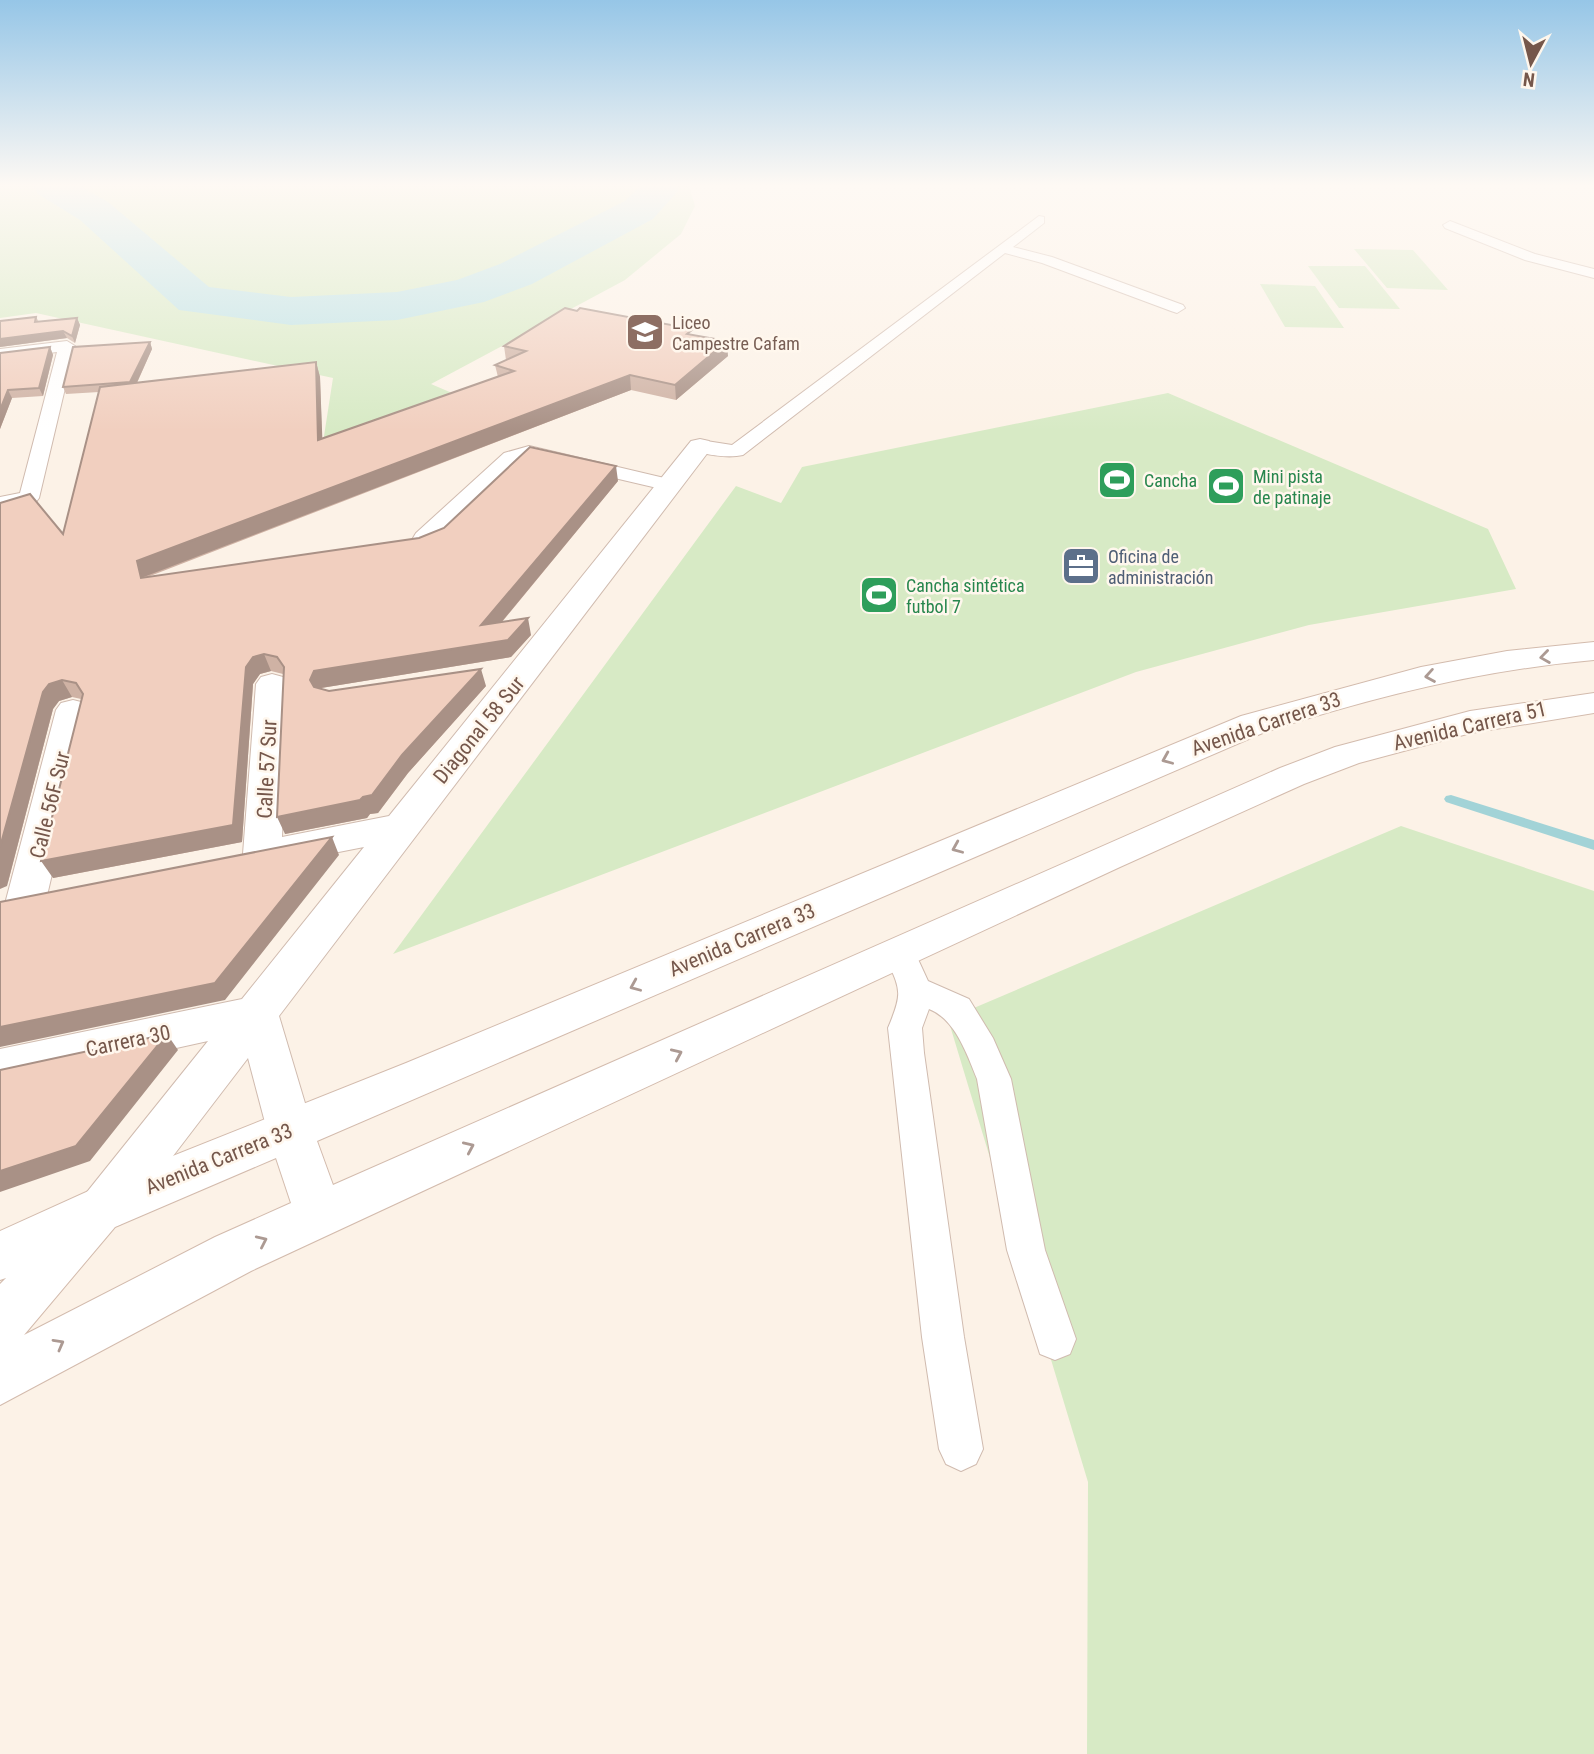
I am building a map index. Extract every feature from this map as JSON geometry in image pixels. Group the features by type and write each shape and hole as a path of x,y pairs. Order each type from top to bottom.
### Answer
{"main road":[{"name":"Diagonal 58 Sur","path":"0,1322 104,1208 700,446"},
{"name":"Avenida Carrera 33","path":"0,1256 104,1208 1253,724 1330,699 1405,680 1497,663 1594,651"},
{"path":"478,675 529,667"},
{"name":"Calle 57 Sur","path":"262,854 272,684"},
{"name":"Avenida Carrera 51","path":"908,971 1119,851 1293,776 1347,755 1470,722 1594,703"},
{"name":"Calle 56F Sur","path":"13,902 73,710"},
{"path":"223,862 401,827"},
{"path":"13,902 66,892"},
{"path":"0,1378 117,1313 319,1215 908,971"},
{"path":"257,1013 290,1130 319,1215"},
{"name":"Carrera 30","path":"0,1068 257,1013"}],"lane":[{"path":"700,446 736,451 976,268"},
{"path":"1068,268 1177,308"},
{"path":"1571,268 1594,274"},
{"path":"0,354 67,346 29,498 0,503"},
{"path":"424,538 511,457 518,454 529,452 670,485"},
{"path":"908,971 957,1008 981,1048 994,1079 1026,1250 1055,1339"},
{"path":"908,971 916,1000 905,1028 906,1052 943,1337 961,1449"}],"green space":[{"path":"0,268 640,268 625,280 431,384 466,399 322,449 333,378 36,313 0,318"},
{"path":"1309,268 1367,268 1400,309 1339,308"},
{"path":"1370,268 1429,268 1448,290 1387,288"},
{"path":"1260,284 1315,286 1344,328 1285,327"},
{"path":"1168,393 1488,529 1516,589 1309,625 1136,672 393,954 736,486 781,503 802,467"},
{"path":"1401,826 1594,891 1594,1754 1087,1754 1088,1482 948,1019"}],"building":[{"path":"565,308 577,311 580,308 693,329 687,334 727,341 675,385 630,375 137,561 141,578 419,538 444,528 530,447 616,466 481,625 528,618 508,640 314,671 310,680 314,687 329,691 481,669 402,755 372,795 360,800 277,817 284,667 277,657 264,654 253,657 246,667 233,825 41,861 83,694 76,683 62,680 49,684 43,692 0,847 0,503 30,494 63,534 100,387 316,362 318,440 514,371 495,365 526,351 504,346"},
{"path":"36,317 35,322 77,318 72,336 63,331 0,339 0,321"},
{"path":"150,342 130,382 63,387 73,347"},
{"path":"50,347 39,388 8,390 0,410 0,353"},
{"path":"332,837 215,983 0,1027 0,902"},
{"path":"167,1034 76,1146 0,1171 0,1070"}],"waterway":[{"path":"159,268 196,300 291,311 397,306 468,292 528,268"},
{"path":"1451,799 1594,845"}],"place":[{"name":"Liceo Campestre Cafam","path":"645,332"},
{"name":"Cancha","path":"1117,480"},
{"name":"Mini pista de patinaje","path":"1226,486"},
{"name":"Oficina de administración","path":"1081,566"},
{"name":"Cancha sintética futbol 7","path":"879,595"}]}
